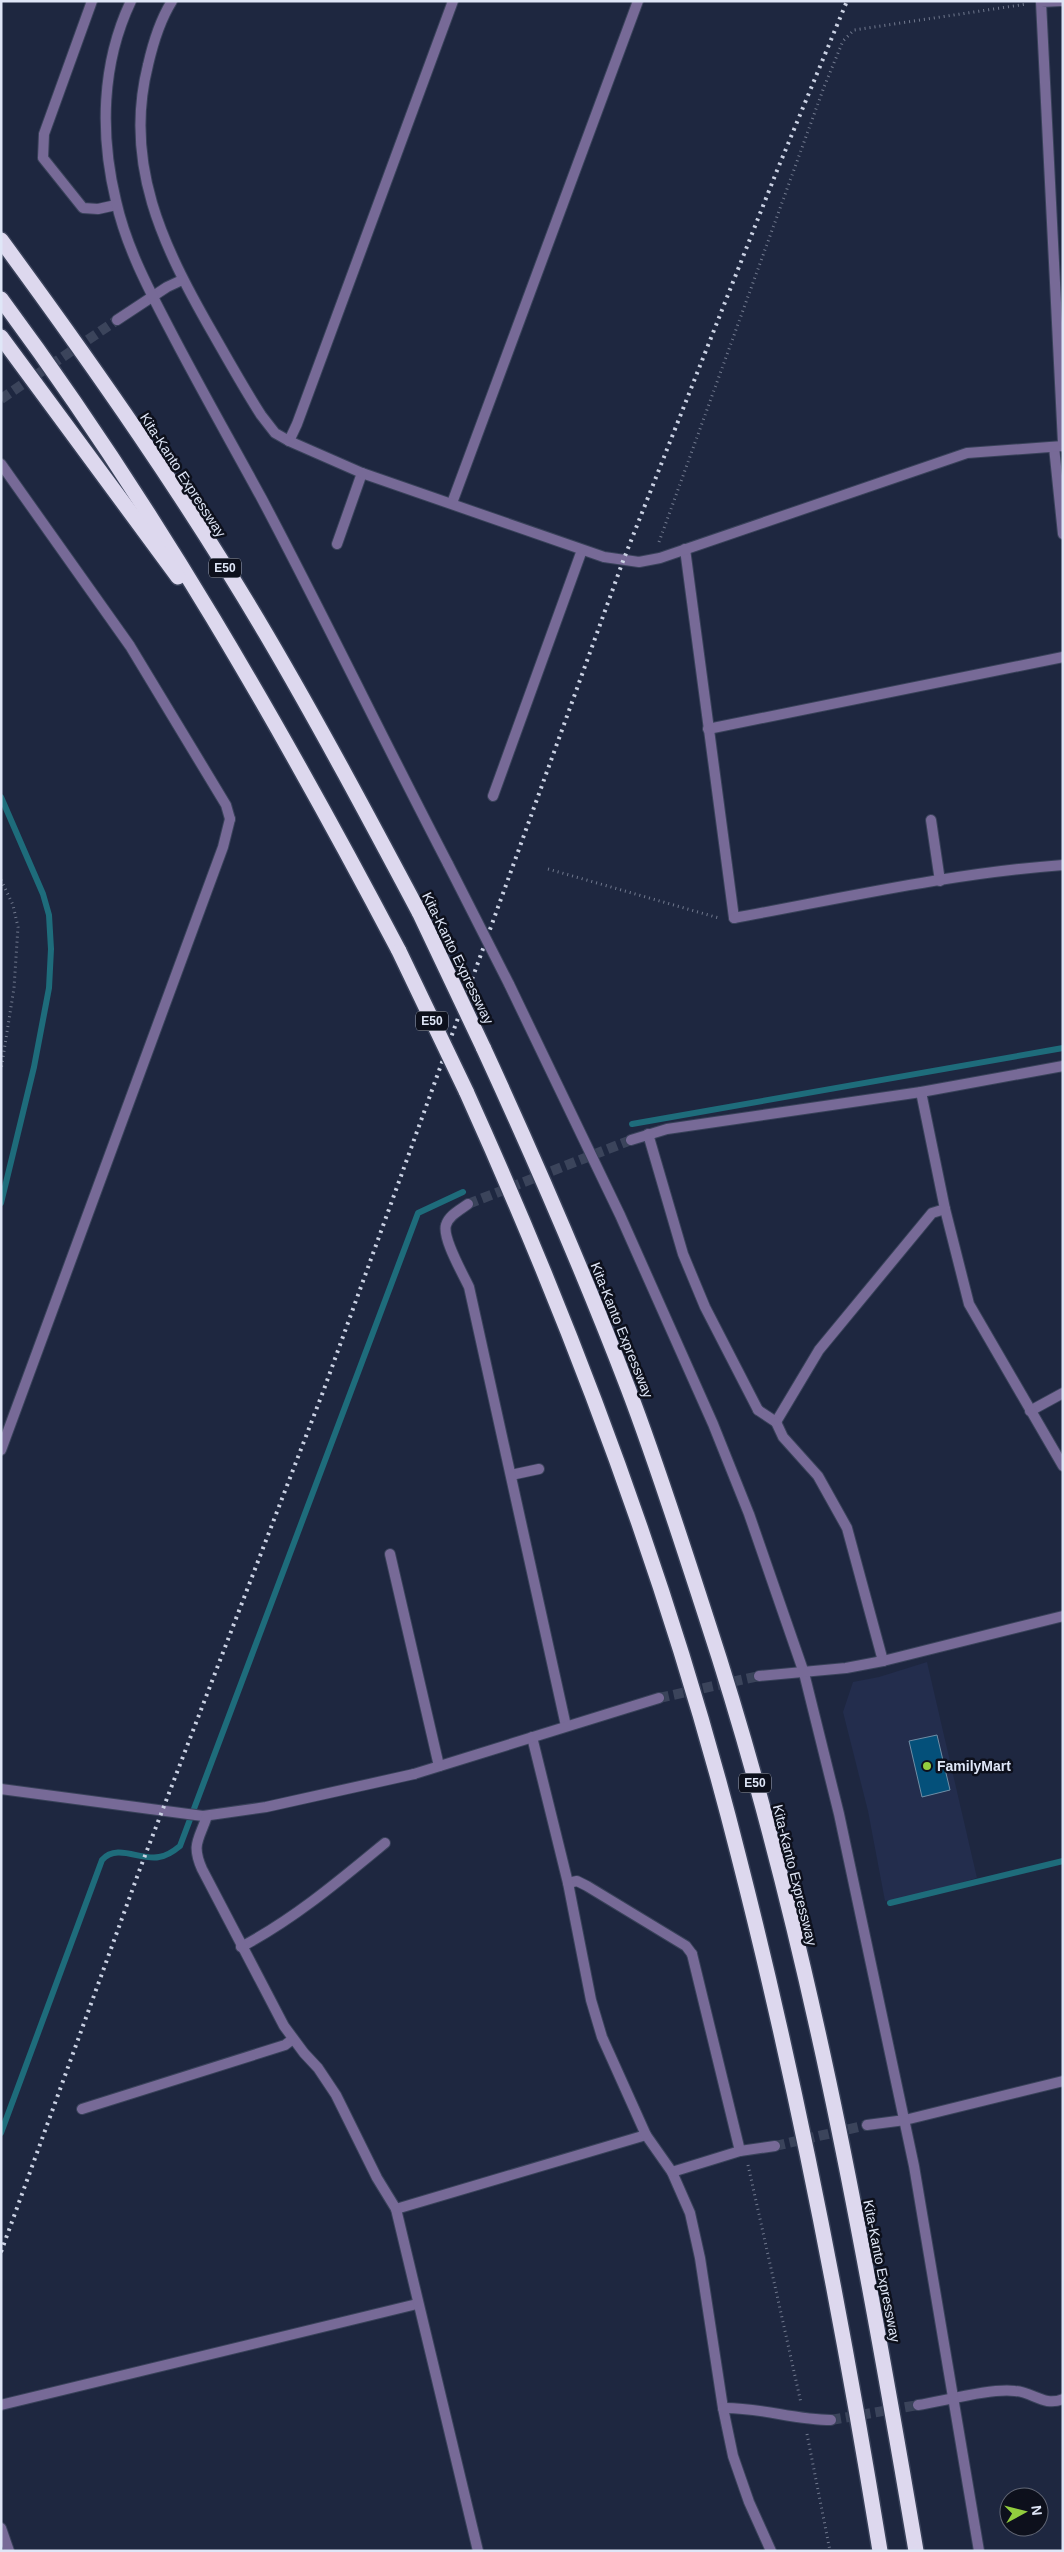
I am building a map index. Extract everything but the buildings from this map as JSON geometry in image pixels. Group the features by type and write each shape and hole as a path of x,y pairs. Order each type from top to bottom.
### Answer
{"highway":[{"name":"Kita-Kanto Expressway","path":"1,240 63,324 182,500 266,634 352,786 420,914 537,1164 630,1392 708,1622 772,1844 807,1987 841,2142 916,2551"},
{"name":"E50","path":"1,299 33,342 150,515 232,648 321,803 399,951 466,1091 505,1178 596,1404 627,1489 701,1721 738,1851 799,2116 865,2456 880,2551"},
{"path":"1,337 138,524 232,648"}],"street":[{"path":"92,1 44,134 42,152 44,158 83,208 98,209 116,205"},
{"path":"131,1 124,15 112,57 106,96 107,156 116,205 138,266 211,410 261,498 509,984 620,1216 713,1424 749,1514 804,1673 839,1814 904,2120 979,2551"},
{"path":"172,1 153,45 144,83 141,128 148,192 156,220 182,280 260,415 275,433 288,441 362,473 582,550 623,561 639,562 660,558 967,453 1060,445"},
{"path":"288,441 298,424 452,1"},
{"path":"452,503 638,1"},
{"path":"1061,1 1041,2 1063,534"},
{"path":"117,320 167,287 182,280"},
{"path":"1,464 130,646 226,805 230,819 223,846 1,1450"},
{"path":"337,544 362,473"},
{"path":"685,549 734,918 1019,868 1063,865"},
{"path":"492,796 582,550"},
{"path":"708,728 1063,657"},
{"path":"931,820 940,881"},
{"path":"631,1140 667,1129 921,1092 1063,1066"},
{"path":"921,1092 944,1209 969,1304 1063,1466"},
{"path":"648,1134 673,1225 691,1274 726,1350 758,1410 776,1422 782,1437 818,1476 847,1528 883,1661"},
{"path":"468,1204 451,1216 445,1227 447,1239 469,1287 566,1726"},
{"path":"776,1422 819,1350 932,1212 944,1209"},
{"path":"1030,1411 1063,1393"},
{"path":"512,1475 539,1468"},
{"path":"390,1554 439,1766"},
{"path":"759,1676 846,1668 883,1661 1063,1616"},
{"path":"1,1789 207,1816 266,1807 414,1774 659,1698"},
{"path":"532,1737 568,1883 592,2000 602,2037 646,2136 672,2172 690,2213 723,2408 740,2478 770,2551"},
{"path":"207,1816 196,1845 196,1854 241,1947 284,2026 318,2068 336,2095 377,2178 396,2209 417,2304 478,2551"},
{"path":"241,1947 262,1936 324,1893 385,1843"},
{"path":"568,1883 577,1881 587,1886 686,1946 692,1954 740,2152"},
{"path":"82,2109 285,2045 293,2039"},
{"path":"867,2125 904,2120 1063,2081"},
{"path":"396,2209 646,2136"},
{"path":"672,2172 740,2152 775,2146"},
{"path":"1,2405 417,2304"},
{"path":"918,2405 1012,2390 1045,2402 1052,2403 1063,2399"},
{"path":"723,2408 738,2408 831,2420"},
{"path":"1,2528 9,2551"}],"path":[{"path":"660,558 659,540 824,86 843,41 854,30 1041,2"},
{"path":"548,869 721,918 734,918"},
{"path":"1,880 13,905 18,927 14,988 1,1070"},
{"path":"740,2152 748,2163 804,2418 830,2551"}],"shaded area":[{"path":"927,1662 977,1878 915,1896 885,1901 868,1811 843,1712 853,1682 879,1677"}],"waterway":[{"path":"1,797 43,894 49,915 51,949 49,988 34,1067 1,1203"},
{"path":"632,1124 1063,1048"},
{"path":"1,2133 102,1860 108,1855 115,1853 152,1858 165,1856 180,1846 418,1213 463,1192"},
{"path":"890,1903 1063,1861"}],"tunnel":[{"path":"1,399 117,320"},
{"path":"468,1204 631,1140"},
{"path":"659,1698 759,1676"},
{"path":"775,2146 867,2125"},
{"path":"831,2420 918,2405"}],"railway":[{"path":"1,2252 141,1866 323,1392 623,561 776,173 847,1"}],"place":[{"name":"FamilyMart","path":"927,1766"}]}
